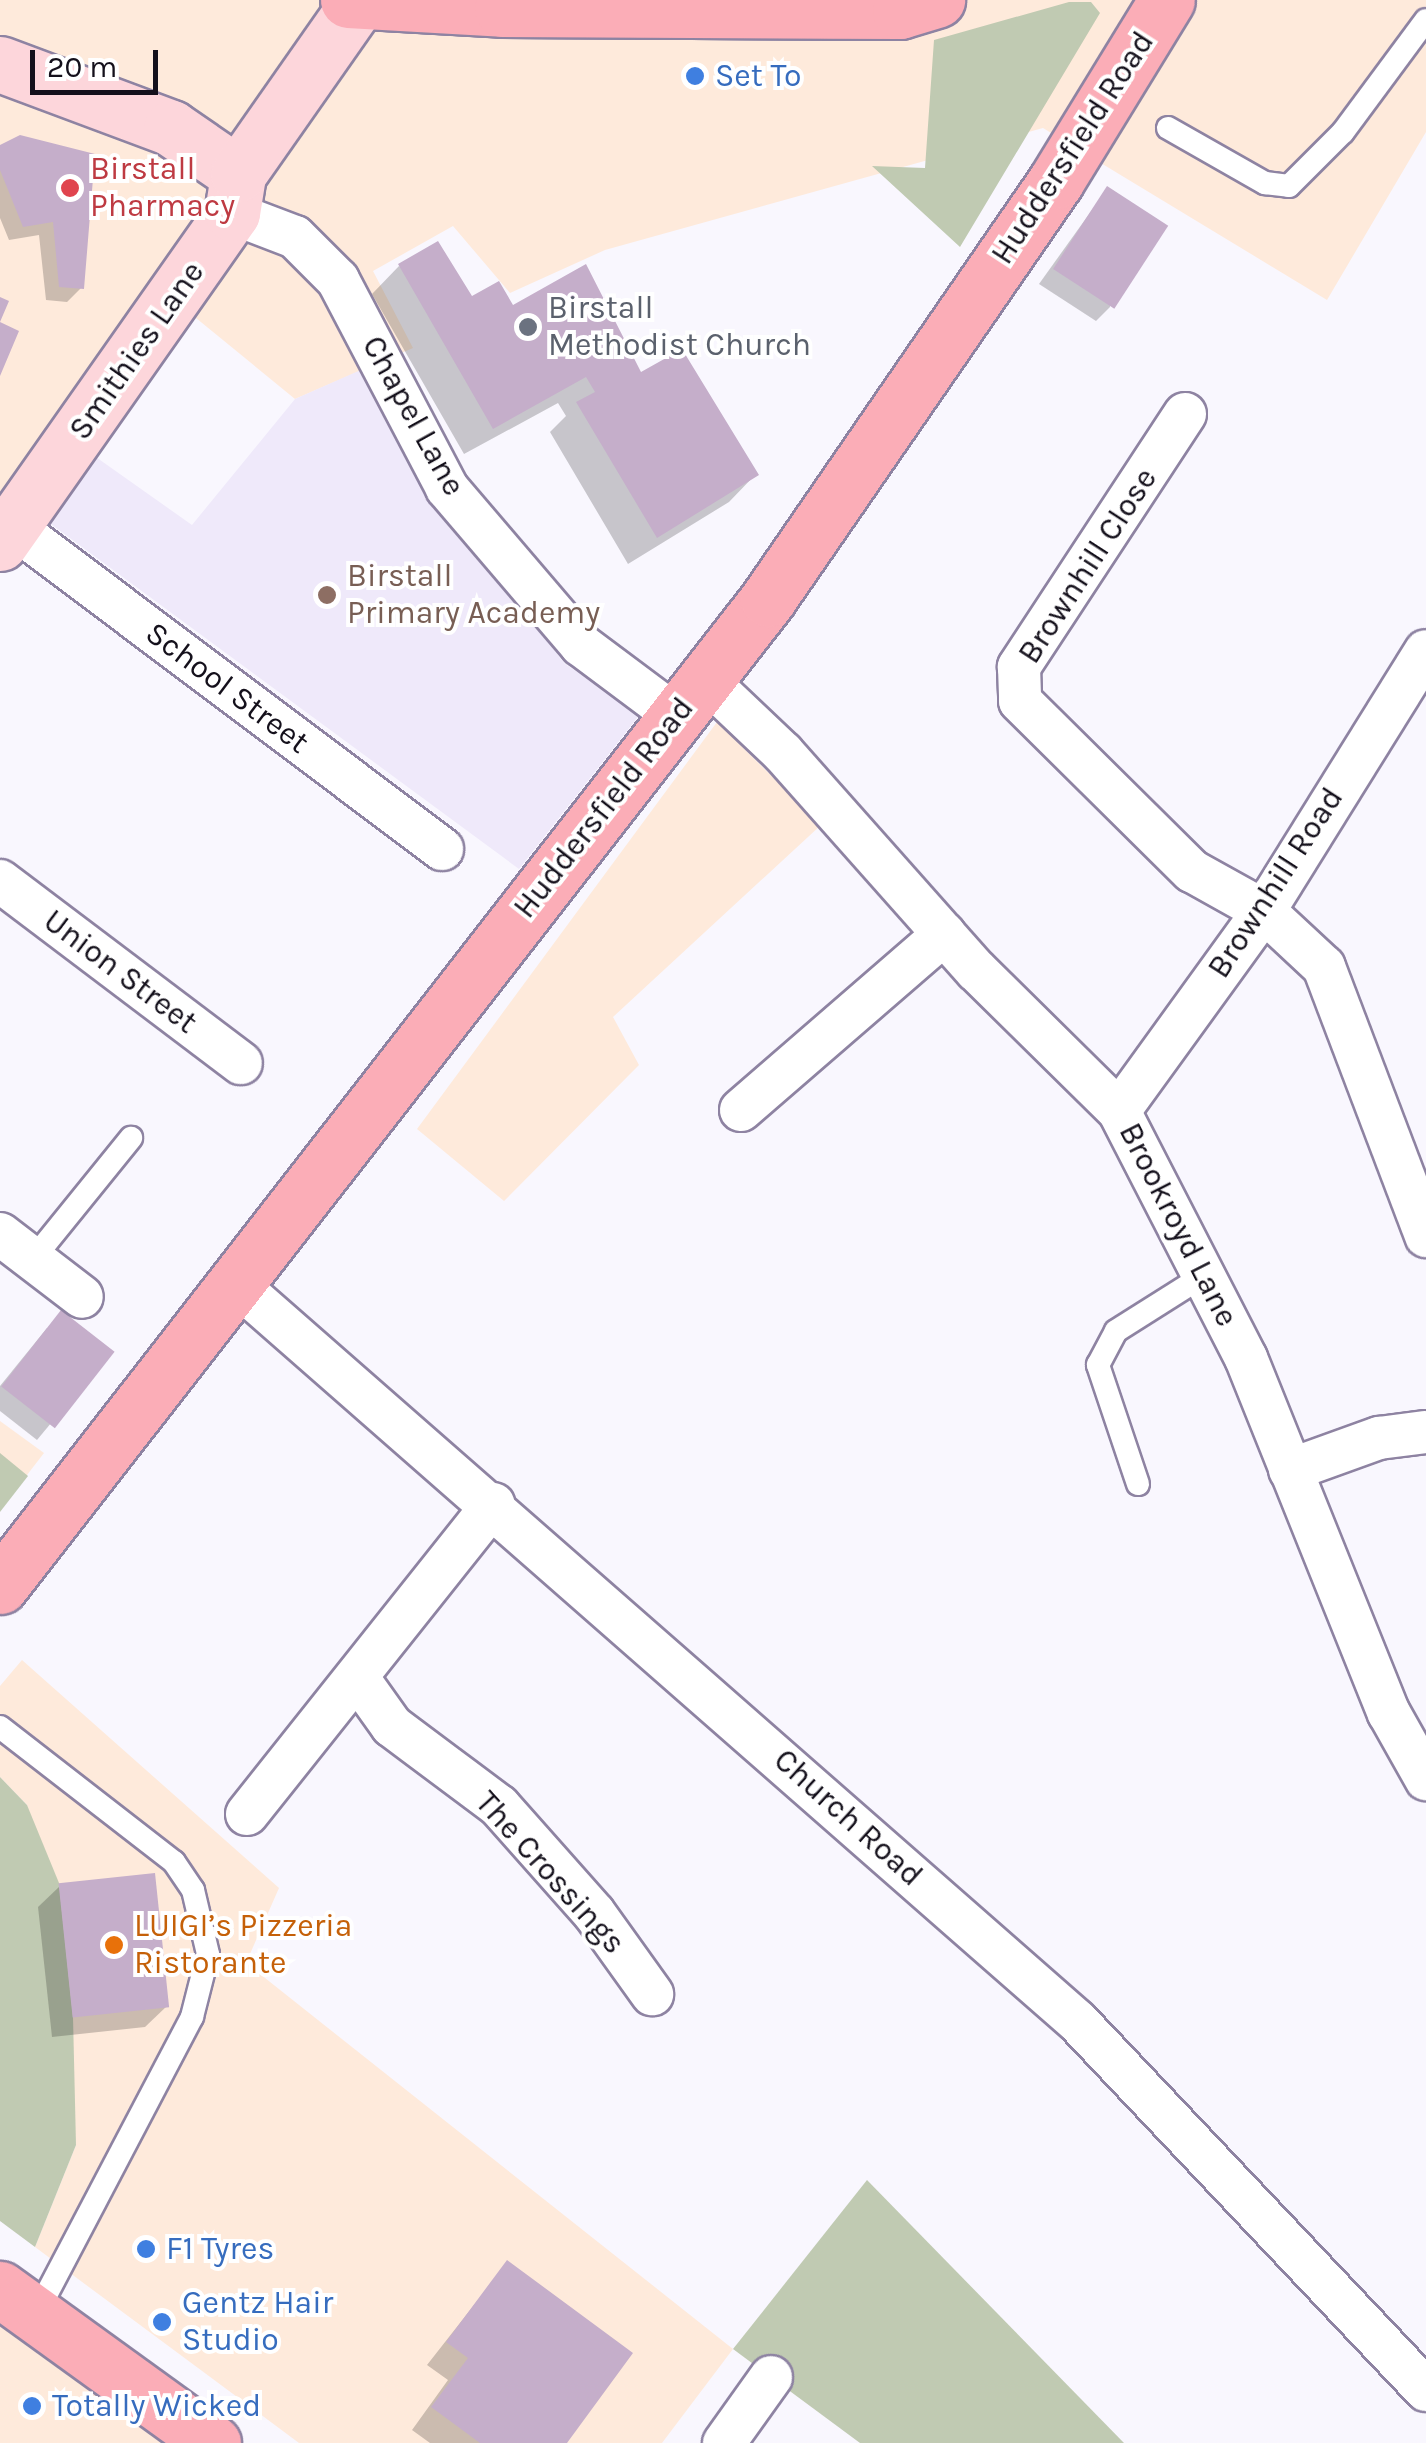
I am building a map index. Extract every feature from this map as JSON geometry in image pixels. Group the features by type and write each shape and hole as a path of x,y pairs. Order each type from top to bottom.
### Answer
{"main road":[{"path":"353,2 900,11 937,0"},
{"name":"Huddersfield Road","path":"0,1586 691,697 1056,181 1167,0"},
{"path":"18,2302 213,2443"}],"street":[{"name":"Smithies Lane","path":"6,535 235,193 353,2"},
{"name":"Chapel Lane","path":"0,64 171,128 235,193 294,236 338,280 448,488 582,645 691,697"},
{"name":"Brownhill Close","path":"1185,414 1018,666 1020,701 1192,871 1264,911 1324,967 1426,1236"},
{"name":"School Street","path":"6,535 442,848"},
{"name":"Brownhill Road","path":"1120,1110 1264,911 1426,651"},
{"name":"Brookroyd Lane","path":"691,697 784,753 944,934 1120,1110 1206,1274 1388,1713 1426,1779"},
{"name":"Union Street","path":"0,881 241,1063"},
{"path":"742,1110 944,934"},
{"path":"16,1246 82,1297"},
{"name":"Church Road","path":"234,1282 494,1504 1077,2021 1426,2390"},
{"path":"1290,1470 1379,1438 1425,1432"},
{"path":"247,1814 494,1504"},
{"name":"The Crossings","path":"357,1676 392,1726 500,1806 594,1913 652,1994"},
{"path":"724,2443 771,2377"}],"lane":[{"path":"1168,128 1265,183 1289,186 1343,132 1426,20"},
{"path":"16,1246 131,1138"},
{"path":"1138,1484 1098,1365 1116,1331 1206,1274"},
{"path":"0,1727 174,1862 193,1890 208,1954 192,2017 18,2302"}],"shaded area":[{"path":"0,0 1426,0 1426,132 1327,300 1043,128 605,250 510,293 453,226 373,271 413,348 295,399 158,287 0,519"},
{"name":"Birstall Primary Academy","path":"363,369 437,504 565,664 641,713 519,869 40,516 93,455 192,525 295,399"},
{"path":"717,722 821,825 613,1017 639,1065 504,1201 417,1129"},
{"path":"0,1421 44,1453 0,1510"},
{"path":"22,1660 279,1888 246,1963 733,2349 662,2443 299,2443 35,2247 76,2145 27,1805 0,1777 0,1686"},
{"path":"0,2322 163,2443 0,2443"}],"green space":[{"path":"1069,2 1091,2 1100,13 960,247 872,166 925,168 934,40"},
{"path":"0,1453 28,1476 0,1512"},
{"path":"0,1777 27,1805 59,1883 73,2017 76,2145 35,2247 0,2221"},
{"path":"867,2180 1124,2443 860,2443 733,2349"}],"building":[{"name":"Birstall Pharmacy","path":"20,135 95,154 84,289 59,287 53,222 23,227 0,170 0,145"},
{"path":"1107,186 1168,226 1114,309 1053,269"},
{"path":"438,241 472,296 499,281 513,305 586,264 641,372 682,349 759,475 657,538 576,402 595,392 586,377 493,429 398,264"},
{"path":"0,297 9,301 0,322"},
{"path":"0,322 19,331 0,376"},
{"path":"61,1310 115,1352 55,1428 1,1386"},
{"name":"LUIGI’s Pizzeria Ristorante","path":"155,1873 169,2007 73,2017 59,1883"},
{"path":"507,2260 633,2353 567,2443 480,2443 431,2407 468,2358 446,2342"}],"place":[{"name":"Set To","path":"695,76"},
{"name":"Birstall Pharmacy","path":"70,188"},
{"name":"Birstall Methodist Church","path":"528,327"},
{"name":"Birstall Primary Academy","path":"327,595"},
{"name":"LUIGI’s Pizzeria Ristorante","path":"114,1945"},
{"name":"F1 Tyres","path":"146,2249"},
{"name":"Gentz Hair Studio","path":"162,2322"},
{"name":"Totally Wicked","path":"32,2406"}]}
